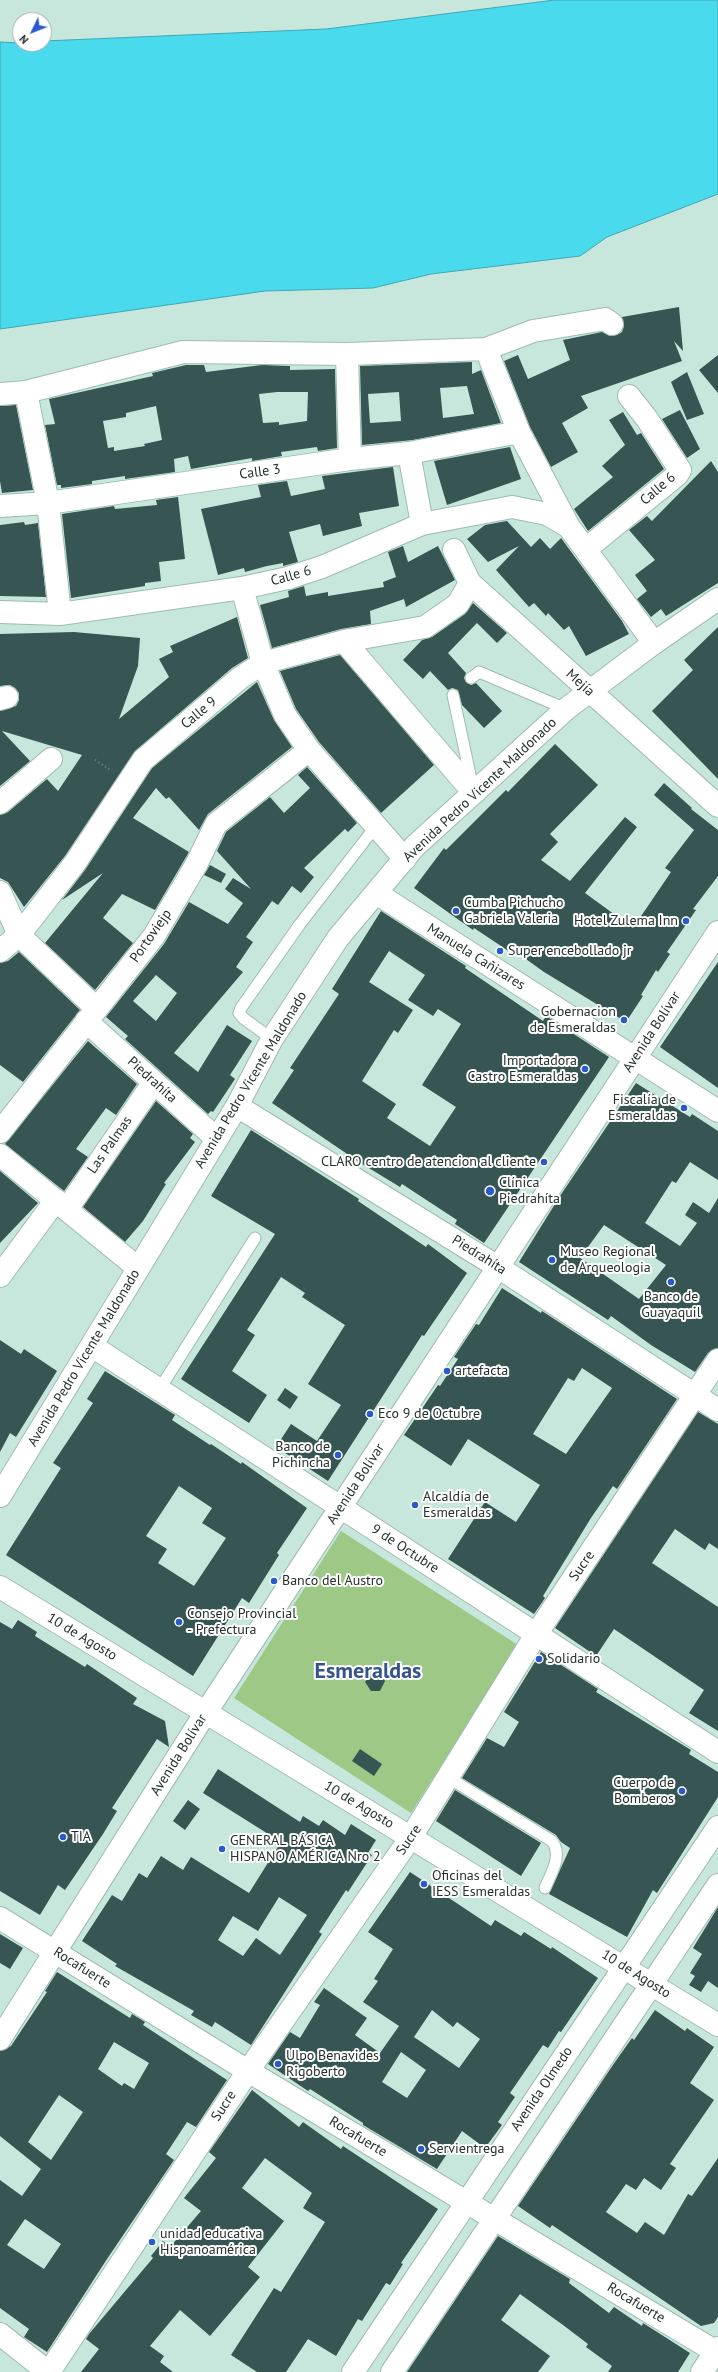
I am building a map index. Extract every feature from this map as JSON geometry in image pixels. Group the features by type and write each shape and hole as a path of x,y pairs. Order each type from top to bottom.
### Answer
{"street":[{"path":"0,394 26,392 183,352 347,354 486,349 533,331 604,319 612,324"},
{"path":"486,349 519,432 569,527 654,643"},
{"path":"347,354 350,459"},
{"path":"26,392 48,503 60,614"},
{"name":"Calle 6","path":"586,549 677,475 680,470 647,419 629,396"},
{"name":"Calle 3","path":"0,506 48,503 350,459 409,453 519,432"},
{"path":"409,453 422,524"},
{"name":"Calle 6","path":"0,612 60,614 242,588 288,578 322,567 422,524 512,507 547,514 569,527"},
{"name":"Mejía","path":"454,550 470,583 588,691 718,806"},
{"name":"Calle 9","path":"0,951 19,935 75,863 143,760 240,678 263,663 344,641 425,627 458,604 470,583"},
{"path":"242,588 263,663 285,716 309,750 405,858"},
{"name":"Avenida Pedro Vicente Maldonado","path":"2,1490 92,1346 237,1106 272,1040 338,938 415,846 566,709 588,691 654,643 718,599"},
{"path":"344,641 474,793"},
{"name":"Portoviejp","path":"0,1132 154,936 196,865 216,824 309,750"},
{"path":"0,803 50,759"},
{"name":"Manuela Cañizares","path":"376,893 718,1111"},
{"name":"Piedrahíta","path":"3,906 19,935 91,1015 154,1082 217,1139"},
{"name":"Avenida Bolívar","path":"0,2039 206,1712 718,932"},
{"name":"Las Palmas","path":"0,1276 62,1204 154,1082"},
{"name":"Piedrahíta","path":"237,1106 498,1267 718,1410"},
{"path":"0,1155 62,1204 138,1268"},
{"name":"9 de Octubre","path":"92,1346 718,1752"},
{"name":"Sucre","path":"48,2372 248,2071 411,1837 449,1778 536,1633 718,1360"},
{"name":"10 de Agosto","path":"0,1587 718,2025"},
{"name":"Avenida Olmedo","path":"353,2372 718,1827"},
{"path":"392,2372 718,1885"},
{"name":"Rocafuerte","path":"0,1918 248,2071 717,2351"},
{"path":"0,2334 48,2372"},
{"path":"702,2372 717,2351"}],"lane":[{"path":"471,678 478,672 566,709"},
{"path":"453,695 474,793"},
{"path":"272,1040 243,1018 239,1013 241,1008 300,924 376,826"},
{"path":"159,1390 255,1238"},
{"path":"449,1778 552,1841 557,1848 557,1860 545,1888"}],"green space":[{"path":"341,1531 518,1645 411,1813 234,1698"}],"water":[{"path":"555,0 718,0 718,194 607,237 580,256 431,274 373,288 265,291 0,329 0,42 12,43 12,52 52,52 52,41 326,29"}],"building":[{"path":"679,307 683,351 674,341 682,361 581,396 588,408 562,423 578,452 551,467 530,427 504,361 518,355 528,379 570,360 563,340 602,332 610,336 617,335 622,332 624,326 622,317"},
{"path":"718,355 718,393 699,370"},
{"path":"472,362 472,374 481,370 501,423 413,440 362,445 360,366","holes":["467,386 474,414 443,418 440,388","399,392 401,421 370,423 368,394"]},
{"path":"186,365 204,365 206,372 262,365 290,366 290,370 335,369 337,448 318,451 317,447 281,452 282,456 252,461 252,458 191,469 188,456 174,459 175,472 125,479 125,476 92,481 92,484 61,488 61,485 57,485 45,425 55,424 49,399 153,376 152,373","holes":["277,392 308,392 307,421 279,425 279,422 263,423 259,394","156,406 162,440 144,444 145,446 114,451 114,447 108,448 103,421 126,417 126,413"]},
{"path":"687,372 704,414 687,420 671,382"},
{"path":"16,405 33,490 2,493 0,481 0,406"},
{"path":"680,410 700,449 687,458 662,419"},
{"path":"623,412 637,435 641,433 664,469 588,531 574,509 613,477 602,466 625,445 609,420"},
{"path":"510,447 521,479 447,505 434,461"},
{"path":"711,461 718,472 718,583 666,616 661,609 651,617 637,599 647,591 635,575 655,560 629,530 647,516 652,521"},
{"path":"393,467 399,506 359,513 362,526 323,536 320,524 289,532 298,562 283,566 283,563 267,566 245,572 244,568 218,575 201,509 261,497 258,485 287,481 291,496 325,489 322,476"},
{"path":"178,497 185,559 159,562 161,581 145,583 145,586 71,598 62,514 114,506 115,509 157,505 156,500"},
{"path":"507,521 531,547 540,538 550,549 561,538 622,621 629,634 586,656 569,626 564,630 548,613 546,616 534,603 529,607 496,570 519,546 488,562 467,539 485,525"},
{"path":"24,522 25,525 38,523 46,597 0,596 0,525"},
{"path":"403,546 408,562 438,546 455,580 406,607 404,599 370,611 371,624 341,629 272,648 260,605 289,597 288,591 304,586 306,596 328,592 328,596 384,587 383,582 396,577 388,552"},
{"path":"473,603 507,633 497,643 477,623 448,653 466,673 464,678 466,682 471,685 476,683 502,711 484,728 462,705 458,690 452,688 448,690 430,671 423,679 403,660 422,640 432,637 465,614"},
{"path":"237,617 248,658 232,668 135,751 65,856 24,907 8,882 0,878 0,815 8,812 47,779 58,791 82,755 2,731 30,761 0,786 0,711 16,706 19,700 19,693 10,685 0,686 0,634 74,632 140,638 138,666 119,719 169,677 159,659 173,652 170,646"},
{"path":"718,627 718,779 652,711 693,670 684,660"},
{"path":"340,655 434,765 381,813 319,742 296,709 280,671"},
{"path":"257,682 274,720 292,747 208,814 199,830 169,797 166,799 156,788 133,818 189,852 155,910 122,894 103,918 133,943 95,990 45,943 103,873 62,900 85,870 152,768"},
{"path":"555,744 598,785 550,834 558,842 541,860 570,881 625,817 637,827 585,893 633,928 671,872 665,868 694,830 654,795 664,783 692,808 691,809 718,830 718,876 693,909 696,910 667,952 670,954 658,972 656,970 641,995 643,996 626,1022 544,972 512,949 510,952 474,928 473,930 414,888 444,848 446,850 506,790 508,792"},
{"path":"307,767 357,823 348,832 345,829 304,868 314,877 301,893 292,886 278,905 272,901 246,937 253,942 236,967 243,972 174,1053 198,1072 227,1025 252,1041 230,1075 235,1079 213,1112 211,1111 208,1114 125,1039 128,1036 106,1017 164,944 189,902 228,924 243,903 225,889 233,878 251,889 217,851 226,832 270,797 284,813 310,788 298,775","holes":["156,975 177,993 156,1021 133,1001"]},
{"path":"210,865 226,874 221,883 204,875"},
{"path":"381,911 466,966 465,968 543,1021 546,1016 609,1057 484,1243 455,1224 457,1220 402,1184 400,1187 359,1162 272,1103 294,1070 290,1068 339,994 332,989","holes":["389,951 425,975 408,1000 433,1016 438,1009 461,1024 422,1085 456,1107 430,1146 387,1118 396,1104 362,1081 394,1030 398,1033 413,1010 369,982"]},
{"path":"19,952 80,1010 23,1082 0,1065 0,963 8,961"},
{"path":"718,962 718,1088 660,1047"},
{"path":"88,1041 137,1084 116,1115 106,1108 76,1149 88,1157 64,1191 5,1144"},
{"path":"636,1083 690,1117 692,1114 718,1131 718,1180 690,1162 676,1183 672,1181 645,1223 680,1246 697,1223 685,1215 693,1202 709,1213 718,1198 718,1348 708,1353 695,1372 651,1345 611,1316 608,1320 519,1262 560,1196","holes":["604,1225 666,1265 639,1299 580,1258"]},
{"path":"156,1101 193,1134 190,1138 195,1142 164,1183 166,1184 143,1221 125,1242 83,1207"},
{"path":"251,1130 359,1199 358,1201 426,1247 428,1244 467,1273 424,1336 422,1335 328,1481 276,1447 291,1424 317,1441 341,1405 308,1384 345,1325 302,1297 305,1293 281,1277 247,1330 255,1335 232,1371 267,1395 249,1423 181,1379 275,1234 211,1196"},
{"path":"0,1171 38,1203 0,1243"},
{"path":"502,1288 541,1313 542,1311 677,1399 617,1489 613,1486 591,1518 543,1596 545,1598 534,1614 448,1559 485,1502 516,1522 540,1485 468,1439 451,1466 404,1435 438,1385 440,1386 458,1359 454,1357 476,1324 479,1325","holes":["582,1368 612,1388 566,1454 533,1434 568,1378 574,1381"]},
{"path":"0,1340 21,1354 24,1349 57,1371 16,1437 10,1433 0,1452"},
{"path":"105,1371 175,1415 172,1420 241,1464 242,1462 307,1508 277,1553 279,1555 249,1603 242,1598 193,1676 6,1555 61,1468 53,1463 93,1403 87,1399","holes":["179,1486 212,1508 202,1523 226,1538 194,1586 158,1563 167,1549 146,1536"]},
{"path":"285,1388 298,1397 290,1409 277,1400"},
{"path":"698,1412 718,1424 718,1549 709,1543 705,1550 675,1529 652,1563 718,1607 718,1731 689,1713 704,1690 614,1629 596,1656 555,1628"},
{"path":"18,1620 37,1632 35,1636 85,1667 87,1664 137,1698 133,1704 165,1721 169,1747 157,1739 112,1808 117,1811 103,1834 65,1890 58,1885 40,1915 0,1891 0,1622 12,1629"},
{"path":"541,1652 598,1689 596,1692 691,1750 689,1754 718,1772 718,1797 657,1893 653,1890 627,1937 549,1894 570,1848 561,1842 556,1835 462,1778 487,1738 504,1747 519,1722 504,1712"},
{"path":"380,1673 385,1681 380,1691 371,1691 365,1682 371,1674"},
{"path":"360,1749 382,1764 374,1776 352,1761"},
{"path":"218,1769 300,1822 303,1816 319,1826 323,1820 345,1835 351,1824 376,1840 368,1853 372,1855 348,1892 346,1890 319,1932 322,1934 251,2045 215,2022 212,2027 191,2015 194,2011 115,1966 117,1964 82,1941 112,1895 122,1901 139,1873 147,1878 161,1856 183,1870 191,1857 249,1893 281,1842 203,1793","holes":["279,1897 307,1915 280,1955 256,1938 243,1956 218,1940 233,1916 258,1931"]},
{"path":"455,1790 541,1843 521,1876 436,1821"},
{"path":"188,1800 200,1809 185,1830 173,1821"},
{"path":"410,1872 491,1926 495,1920 521,1936 524,1932 551,1949 552,1947 598,1978 561,2032 559,2031 548,2048 543,2045 510,2093 515,2097 498,2122 502,2125 485,2148 462,2131 437,2169 363,2125 363,2123 310,2089 308,2091 268,2064 290,2032 300,2038 320,2005 314,2002 324,1988 367,2018 355,2035 380,2053 399,2026 363,2002 378,1981 374,1979 393,1949 368,1932","holes":["432,2010 453,2027 457,2022 480,2039 459,2068 414,2037","401,2052 426,2070 407,2098 382,2082"]},
{"path":"718,1907 718,1988 708,1981 701,1992 689,1985 695,1976 690,1973 702,1954 693,1948"},
{"path":"0,1934 23,1948 10,1969 0,1963"},
{"path":"57,1972 130,2018 132,2014 145,2022 143,2025 227,2080 196,2127 187,2122 166,2154 174,2160 107,2259 47,2352 24,2337 29,2329 0,2308 0,2180 22,2196 41,2169 0,2136 0,2051 11,2046 47,1992 45,1991","holes":["114,2042 149,2063 134,2089 124,2083 122,2086 98,2069","59,2095 83,2112 51,2160 28,2142","25,2219 61,2244 44,2269 7,2245"]},
{"path":"655,2010 685,2031 687,2028 714,2047 690,2083 714,2100 670,2164 676,2168 661,2190 644,2178 636,2190 626,2184 606,2212 637,2233 645,2222 664,2235 688,2194 692,2196 718,2158 718,2317 714,2323 701,2326 552,2225 550,2228 518,2206 615,2062 632,2038 634,2040"},
{"path":"252,2090 299,2127 303,2122 341,2149 343,2146 438,2209 401,2263 403,2264 390,2285 386,2283 362,2321 358,2319 336,2356 308,2339 286,2372 257,2372 231,2355 274,2288 281,2292 325,2222 303,2208 312,2193 265,2158 242,2188 284,2221 248,2267 260,2277 210,2336 180,2310 150,2346 164,2356 160,2362 173,2372 81,2372 99,2349 86,2339 89,2334 153,2258 151,2256 163,2241 170,2247 201,2211 184,2198 216,2158 209,2152"},
{"path":"498,2236 570,2279 569,2283 609,2313 614,2307 642,2326 643,2323 690,2353 678,2372 608,2372 612,2366 586,2347 588,2344 520,2294 501,2320 550,2356 538,2372 407,2372"}],"place":[{"name":"Cumba Pichucho Gabriela Valeria","path":"456,911"},
{"name":"Hotel Zulema Inn","path":"686,921"},
{"name":"Super encebollado jr","path":"500,951"},
{"name":"Gobernacion de Esmeraldas","path":"624,1020"},
{"name":"Importadora Castro Esmeraldas","path":"585,1069"},
{"name":"Fiscalía de Esmeraldas","path":"684,1108"},
{"name":"CLARO centro de atencion al cliente","path":"544,1162"},
{"name":"Clínica Piedrahíta","path":"490,1191"},
{"name":"Museo Regional de Arqueologia","path":"552,1260"},
{"name":"Banco de Guayaquil","path":"671,1282"},
{"name":"artefacta","path":"447,1371"},
{"name":"Eco 9 de Octubre","path":"370,1414"},
{"name":"Banco de Pichincha","path":"338,1455"},
{"name":"Alcaldía de Esmeraldas","path":"415,1505"},
{"name":"Banco del Austro","path":"274,1581"},
{"name":"Consejo Provincial - Prefectura","path":"179,1622"},
{"name":"Solidario","path":"539,1659"},
{"name":"Cuerpo de Bomberos","path":"682,1791"},
{"name":"TIA","path":"63,1837"},
{"name":"GENERAL BÁSICA HISPANO AMÉRICA Nro 2","path":"222,1849"},
{"name":"Oficinas del IESS Esmeraldas","path":"424,1884"},
{"name":"Ulpo Benavides Rigoberto","path":"278,2064"},
{"name":"Servientrega","path":"421,2149"},
{"name":"unidad educativa Hispanoamérica","path":"152,2242"}],"district":[{"name":"Esmeraldas","path":"368,1672"}]}
